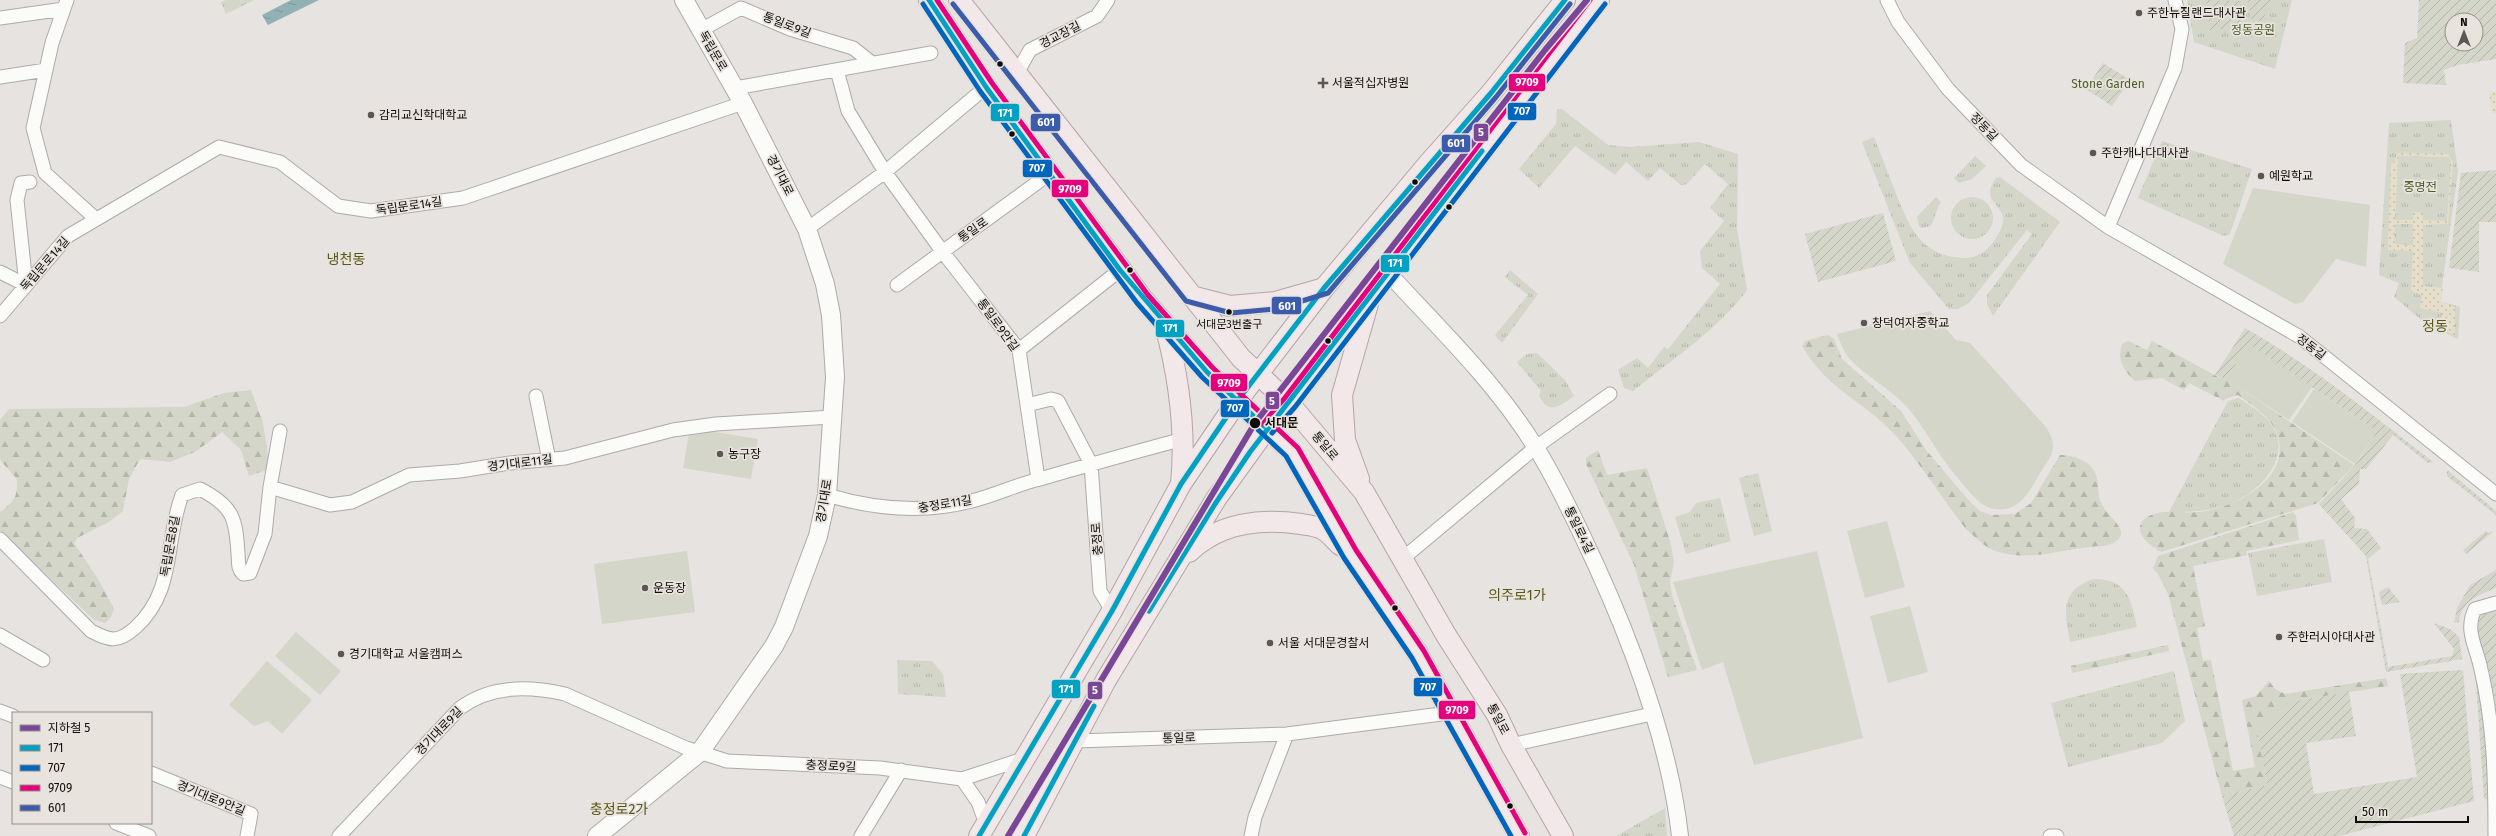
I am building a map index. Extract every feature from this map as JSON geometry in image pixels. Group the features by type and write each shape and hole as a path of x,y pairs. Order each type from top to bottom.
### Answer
{"main road":[{"name":"독립문로","path":"684,0 739,96"},
{"path":"929,0 986,88 1120,270 1207,372 1292,452 1350,554 1418,654 1448,712 1519,836"},
{"name":"통일로","path":"959,0 1241,358 1289,403 1364,492 1401,560 1497,715 1511,745 1563,836"},
{"path":"982,830 1112,611 1181,484 1238,400 1259,375 1324,288 1428,164 1491,93 1565,0"},
{"path":"1024,836 1076,741 1106,680 1216,499 1266,428 1289,403 1599,0"},
{"name":"경기대로","path":"596,836 700,752 784,627 818,536 827,495 835,377 831,315 825,284 807,229 739,96"},
{"path":"1191,296 1230,306 1275,302 1324,288"},
{"path":"1364,492 1345,440 1342,399 1346,378 1370,296"},
{"path":"1165,324 1174,360 1183,439 1181,484"},
{"path":"1180,560 1198,543 1213,534 1246,524 1267,522 1292,523 1322,528 1350,554"}],"street":[{"name":"경교장길","path":"1017,73 1030,50 1098,16 1108,0"},
{"name":"정동길","path":"1887,0 1898,22 1948,89 2021,165 2108,227 2300,337 2496,494"},
{"path":"2108,227 2175,68 2182,30 2175,0"},
{"path":"0,18 65,4 46,70 33,128 45,173 96,220"},
{"name":"통일로9길","path":"701,30 741,8 790,29 853,48 872,63"},
{"path":"739,96 837,70 931,53"},
{"path":"0,77 46,70"},
{"name":"통일로9안길","path":"837,70 848,111 885,172 942,251 1019,350 1027,405"},
{"path":"807,229 885,172 986,88"},
{"name":"독립문로14길","path":"0,316 68,236 219,148 280,162 338,206 371,211 463,198 739,96"},
{"name":"통일로","path":"897,285 1049,174"},
{"path":"26,285 17,200 20,183 30,182"},
{"path":"1019,350 1120,270"},
{"path":"0,272 26,285"},
{"name":"통일로4길","path":"1388,273 1486,380 1536,447 1555,479 1598,568 1627,637 1666,761 1680,836"},
{"path":"1401,560 1536,447 1610,394"},
{"path":"536,396 549,460"},
{"path":"1038,479 1027,405 1051,398 1058,401 1091,464"},
{"name":"경기대로11길","path":"270,487 330,505 352,502 409,475 460,472 565,458 673,430 755,420 832,417"},
{"path":"270,487 280,431"},
{"name":"충정로11길","path":"827,495 848,501 923,510 978,499 1038,479 1183,439"},
{"name":"충정로","path":"1091,464 1100,591 1112,611"},
{"name":"독립문로8길","path":"0,538 92,631 107,640 124,638 149,615 163,587 177,509 182,495 200,489 219,498 231,512 237,528 238,569 243,574 250,573 265,534 270,487"},
{"path":"2495,836 2495,751 2480,665 2469,626 2474,609 2496,603"},
{"path":"0,635 43,660"},
{"name":"경기대로9길","path":"339,836 460,708 472,700 494,692 532,688 565,694 700,752"},
{"path":"0,711 12,716"},
{"name":"통일로","path":"1076,741 1287,734 1448,712"},
{"path":"1511,745 1652,714"},
{"path":"1251,836 1255,817 1287,734"},
{"name":"충정로9길","path":"700,752 727,761 901,770 962,778 1026,758"},
{"path":"861,836 901,770"},
{"name":"경기대로9안길","path":"152,773 251,814 247,836"},
{"path":"0,777 12,782"},
{"path":"962,778 982,810 982,830"},
{"path":"119,824 149,836"},
{"path":"2050,836 2057,836"}],"green space":[{"path":"226,0 254,0 226,14 221,2"},
{"name":"정동공원","path":"2187,0 2292,0 2275,69 2194,42"},
{"path":"2206,0 2239,1 2245,27 2210,30"},
{"path":"2248,0 2274,0 2262,20 2252,23"},
{"path":"2419,0 2496,0 2496,59 2458,65 2444,70 2446,85 2403,83 2405,43 2417,38"},
{"name":"Stone Garden","path":"2103,63 2130,80 2112,106 2086,89"},
{"path":"1557,109 1562,109 1608,145 1630,147 1699,142 1738,154 1737,228 1747,290 1735,305 1708,331 1633,391 1624,388 1618,370 1637,358 1648,368 1664,347 1668,349 1720,284 1702,268 1700,251 1724,221 1710,208 1728,184 1705,164 1687,184 1681,185 1660,168 1648,181 1626,162 1615,175 1575,146 1539,188 1519,169 1556,124"},
{"name":"중명전","path":"2451,120 2458,171 2440,301 2460,307 2458,339 2445,333 2438,334 2394,297 2399,283 2379,275 2389,123"},
{"path":"1874,137 1905,216 1918,237 1936,252 1948,256 1969,258 1980,254 1994,242 2003,222 2000,209 1992,200 1990,194 1991,187 1996,178 2000,177 2060,222 1993,316 1987,304 1987,295 2032,234 2027,230 1969,303 1958,309 1949,309 1910,263 1862,142"},
{"path":"2162,141 2252,169 2230,234 2224,236 2138,198"},
{"path":"1975,156 1986,166 1972,179 1959,183 1954,178"},
{"path":"2496,170 2496,222 2479,222 2479,272 2449,268 2461,173"},
{"path":"2253,188 2370,205 2366,267 2336,259 2303,302 2295,304 2223,264"},
{"path":"1936,197 1941,202 1931,226 1921,228 1917,217"},
{"path":"1968,197 1976,197 1987,203 1993,214 1993,222 1987,233 1976,239 1968,239 1957,233 1951,222 1951,214 1957,203"},
{"path":"1883,213 1896,261 1818,282 1805,234"},
{"path":"1510,270 1538,294 1502,343 1495,335 1528,295 1505,277"},
{"path":"1930,311 1956,340 1970,343 2046,427 2050,434 2053,446 2051,456 2027,494 2022,500 2010,508 1989,508 1974,497 1951,470 1907,407 1849,358 1837,334"},
{"path":"2245,328 2294,358 2318,375 2365,409 2433,462 2428,463 2393,435 2366,469 2360,469 2359,484 2341,499 2355,518 2354,528 2367,529 2381,548 2368,559 2388,667 2452,656 2454,649 2434,623 2450,629 2459,637 2462,659 2386,672 2366,556 2319,504 2355,465 2377,431 2249,345 2226,379 2215,375"},
{"path":"1828,335 1834,339 1842,359 1901,411 1926,450 1971,503 1980,511 1991,515 2015,514 2031,503 2060,455 2071,456 2083,460 2095,472 2101,503 2119,526 2121,532 2120,537 2115,542 2105,546 2046,554 2017,555 2003,553 1986,546 1965,528 1923,470 1896,436 1884,424 1835,385 1812,361 1802,346 1805,341"},
{"path":"2128,341 2147,350 2152,341 2218,377 2225,378 2354,465 2318,503 2161,552 2144,539 2141,534 2140,525 2143,520 2149,516 2163,512 2199,512 2211,510 2248,495 2268,478 2275,467 2279,456 2280,445 2278,436 2269,420 2238,395 2225,399 2224,401 2189,383 2184,390 2162,378 2135,381 2124,369 2120,355 2122,344"},
{"path":"2249,345 2312,387 2289,420 2226,379"},
{"path":"1537,353 1565,380 1574,396 1559,406 1550,407 1546,405 1539,395 1541,391 1517,362 1527,354"},
{"path":"2314,389 2377,431 2355,464 2292,422"},
{"path":"251,390 263,423 270,469 249,476 241,450 222,432 195,452 170,462 140,459 129,479 123,511 109,522 77,538 74,543 98,579 114,609 111,617 105,623 93,619 0,531 0,512 12,502 17,490 17,479 0,460 0,420 9,409 184,407 224,393"},
{"path":"2239,398 2265,417 2270,422 2276,433 2279,446 2277,458 2272,469 2264,480 2254,489 2232,503 2207,510 2169,512 2228,401"},
{"name":"농구장","path":"690,428 758,439 751,479 683,468"},
{"path":"1598,450 1607,475 1647,468 1670,541 1674,562 1670,582 1672,595 1697,670 1668,677 1634,565 1586,464 1586,458"},
{"path":"2447,470 2496,511 2496,515 2447,476"},
{"path":"1758,473 1772,531 1754,536 1739,478"},
{"path":"1720,498 1731,541 1686,554 1675,517 1690,512 1696,503"},
{"path":"2293,512 2296,516 2299,540 2246,551 2247,555 2193,566 2205,626 2197,628 2203,661 2211,660 2233,771 2255,767 2242,700 2256,696 2269,681 2275,689 2285,694 2386,678 2388,686 2288,702 2258,734 2267,785 2222,796 2168,594 2158,574 2153,568 2158,556"},
{"path":"1887,521 1905,587 1865,598 1847,531"},
{"path":"2486,531 2488,533 2493,532 2466,554 2463,550"},
{"path":"2324,539 2332,582 2257,596 2248,553"},
{"name":"운동장","path":"687,551 695,612 602,624 594,564"},
{"path":"1817,551 1863,738 1754,765 1723,662 1702,670 1673,582"},
{"path":"2496,570 2496,588 2477,596 2467,604 2460,615 2459,622 2454,623 2457,608 2470,585"},
{"path":"2094,579 2114,583 2126,592 2137,627 2070,642 2066,621 2067,603 2075,589"},
{"path":"2388,587 2400,602 2382,605 2379,592"},
{"path":"1910,606 1928,672 1888,683 1870,616"},
{"path":"2496,606 2496,799 2484,799 2472,625 2482,610"},
{"path":"296,632 341,671 320,695 275,656"},
{"path":"2168,645 2169,651 2072,673 2071,666"},
{"path":"897,660 932,661 943,674 946,697 898,694"},
{"path":"267,661 312,700 282,734 268,721 254,726 229,705"},
{"path":"2463,670 2474,801 2339,836 2234,836 2222,796 2267,785 2258,734 2288,702 2349,692 2356,736 2306,743 2314,794 2417,777 2400,674"},
{"path":"2174,671 2185,721 2162,743 2068,767 2051,703"},
{"path":"1665,808 1667,836 1616,836"}],"sand":[{"path":"2496,92 2496,113 2492,113 2489,93"},
{"path":"2397,153 2448,154 2453,162 2448,224 2423,225 2423,286 2443,288 2441,301 2455,307 2455,336 2446,331 2439,332 2442,313 2420,308 2422,296 2411,290 2413,251 2388,250 2391,163 2394,163","holes":["2398,156 2449,157 2451,162 2447,221 2423,220 2423,213 2413,212 2413,220 2395,220","2395,224 2413,224 2413,245 2394,244"]}],"water":[{"path":"291,0 319,0 268,25 262,15"}],"metro line":[{"name":"5","path":"1008,836 1255,423 1545,50 1587,0"}],"transit line":[{"name":"171","path":"929,0 986,87 1120,270 1207,372 1264,426"},
{"name":"9709","path":"937,0 992,83 1148,295 1212,367 1298,448 1356,550 1424,651 1525,833"},
{"name":"171","path":"979,836 1112,611 1181,484 1238,400 1324,288 1491,93 1565,0"},
{"name":"9709","path":"1262,423 1284,399 1590,0"},
{"name":"707","path":"923,4 980,91 1137,303 1202,377 1286,456 1344,558 1412,658 1511,836"},
{"name":"601","path":"953,4 1186,301 1231,313 1276,309 1328,293 1496,97 1570,4"},
{"name":"707","path":"1272,433 1295,407 1605,4"},
{"name":"171","path":"1149,611 1215,504 1250,452 1482,151"},
{"name":"171","path":"1024,836 1094,706"}],"place":[{"name":"주한뉴질랜드대사관","path":"2139,13"},
{"name":"서울적십자병원","path":"1323,83"},
{"name":"감리교신학대학교","path":"371,115"},
{"name":"주한캐나다대사관","path":"2093,153"},
{"name":"예원학교","path":"2261,176"},
{"name":"서대문3번출구","path":"1229,312"},
{"name":"창덕여자중학교","path":"1864,323"},
{"name":"서대문","path":"1255,423"},
{"name":"농구장","path":"720,454"},
{"name":"운동장","path":"645,588"},
{"name":"주한러시아대사관","path":"2279,637"},
{"name":"서울 서대문경찰서","path":"1270,643"},
{"name":"경기대학교 서울캠퍼스","path":"341,654"}],"district":[{"name":"냉천동","path":"346,259"},
{"name":"정동","path":"2435,326"},
{"name":"의주로1가","path":"1517,595"},
{"name":"충정로2가","path":"619,809"}]}
